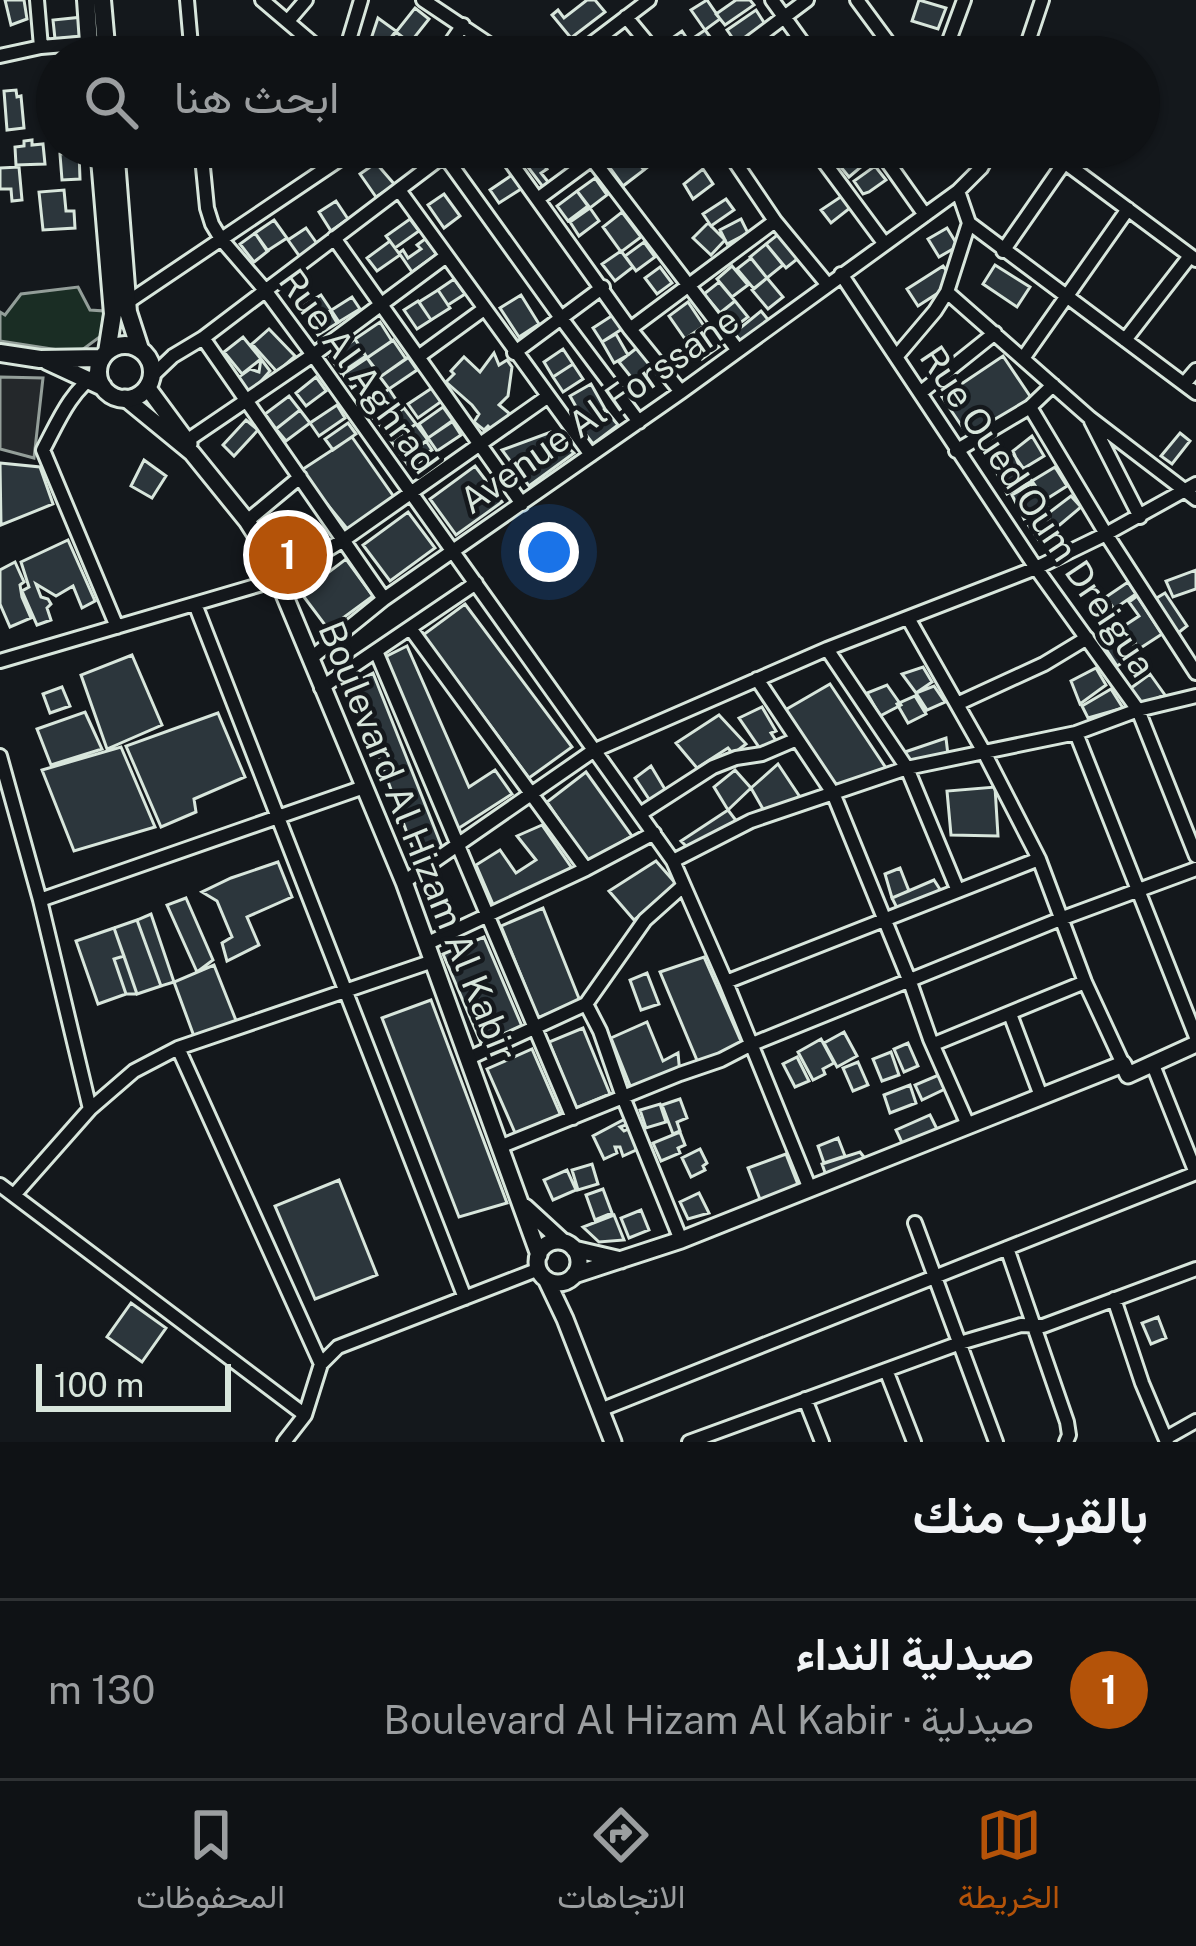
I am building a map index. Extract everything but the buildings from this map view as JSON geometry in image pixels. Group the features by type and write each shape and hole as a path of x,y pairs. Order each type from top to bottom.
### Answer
{"main road":[{"path":"86,0 89,36"},
{"path":"102,0 105,36"},
{"path":"100,168 113,314 99,370 113,395 125,398 137,395 147,369 128,313 117,168"},
{"path":"99,370 123,345 147,369"},
{"path":"0,353 99,370"},
{"path":"40,358 99,370"}],"street":[{"path":"38,0 40,36"},
{"path":"187,0 190,36"},
{"path":"262,0 304,36"},
{"path":"287,21 306,0"},
{"path":"351,36 362,0"},
{"path":"423,0 478,36"},
{"path":"601,36 649,0"},
{"path":"772,0 798,36"},
{"path":"761,36 807,0"},
{"path":"857,0 884,36"},
{"path":"951,36 964,0"},
{"path":"1030,36 1042,0"},
{"path":"626,17 642,36"},
{"path":"456,36 463,26"},
{"path":"0,56 36,48"},
{"path":"203,168 208,216 220,239"},
{"path":"128,302 326,168"},
{"path":"147,369 203,338 424,168"},
{"path":"457,168 639,422"},
{"path":"516,168 681,392"},
{"path":"539,198 571,168"},
{"path":"598,168 737,350"},
{"path":"739,168 827,284"},
{"path":"829,168 884,243"},
{"path":"892,168 925,214"},
{"name":"Avenue Al Forssane","path":"310,658 384,599 639,422 958,190 981,168"},
{"path":"1004,251 1061,168"},
{"path":"1071,168 1193,258 1125,340"},
{"path":"399,190 591,455"},
{"path":"958,190 969,223 1004,251 1190,389 1196,370"},
{"path":"1024,357 1128,208"},
{"path":"631,329 775,220"},
{"path":"896,357 947,292 969,223"},
{"path":"334,238 522,505"},
{"name":"Rue Al Aghrad","path":"220,239 313,355 673,862 810,1189"},
{"path":"185,444 446,257"},
{"name":"Rue Oued Oum Dreigua","path":"841,274 956,452 1138,710 1196,856"},
{"path":"514,353 603,287"},
{"path":"947,292 1090,418 1190,487 1196,499"},
{"path":"418,357 484,309"},
{"path":"920,393 995,333"},
{"path":"203,338 384,599"},
{"name":"Boulevard Al Hizam Al Kabir","path":"147,369 185,444 248,521 279,579 404,882 523,1205 541,1268 566,1319 613,1442"},
{"path":"99,370 71,399 44,450 117,627"},
{"path":"956,452 1030,407 1053,385"},
{"path":"0,662 279,579 345,539 547,397"},
{"name":"Boulevard Al Hizam Al Kabir","path":"125,398 185,444"},
{"path":"1030,407 1196,673"},
{"path":"1090,418 1140,517"},
{"path":"248,521 300,477"},
{"path":"404,882 593,751 827,649 1036,568 1190,487"},
{"path":"321,688 476,583"},
{"path":"194,604 465,1298"},
{"path":"908,618 1039,859 1085,982 1128,1075 1196,1041 1076,733"},
{"path":"410,628 586,869"},
{"path":"957,704 1022,676 1087,638"},
{"path":"827,649 907,768 958,891"},
{"path":"376,651 573,1118"},
{"path":"758,679 833,793 968,1125"},
{"path":"673,862 751,821 907,768 1076,733 1138,710 1196,696"},
{"path":"640,814 713,767 797,739"},
{"path":"0,756 90,1109"},
{"path":"40,899 364,787"},
{"path":"426,944 654,833"},
{"path":"726,982 1039,859"},
{"path":"502,1146 1138,888 1196,869"},
{"path":"469,1058 586,1004 645,920 683,886"},
{"path":"14,1195 90,1109 134,1071 178,1048 433,962"},
{"path":"934,1044 1085,982"},
{"path":"586,1004 681,1240"},
{"path":"1010,1014 1041,1096"},
{"path":"178,1048 321,1364"},
{"path":"541,1268 555,1282 623,1261 1123,1064"},
{"path":"600,1410 1196,1173 1153,1065"},
{"path":"0,1185 305,1415"},
{"name":"Boulevard Al Hizam Al Kabir","path":"523,1205 568,1245 623,1261"},
{"path":"915,1223 996,1442"},
{"path":"541,1268 548,1244 568,1245 579,1262 565,1291 566,1319"},
{"path":"1007,1248 1067,1422 1069,1435 1064,1442"},
{"path":"284,1442 305,1415 321,1364 338,1347 541,1268"},
{"path":"689,1442 717,1437 960,1342 1021,1324 1043,1326 1196,1269"},
{"path":"1114,1299 1167,1440 1196,1421"},
{"path":"886,1370 914,1442"},
{"path":"805,1400 822,1442"}],"green space":[{"path":"78,287 90,310 104,311 101,336 78,353 0,341 0,312 5,315 21,294"}],"shaded area":[{"path":"0,377 43,378 34,458 0,449"}],"place":[{"name":"صيدلية النداء","path":"288,555"}]}
